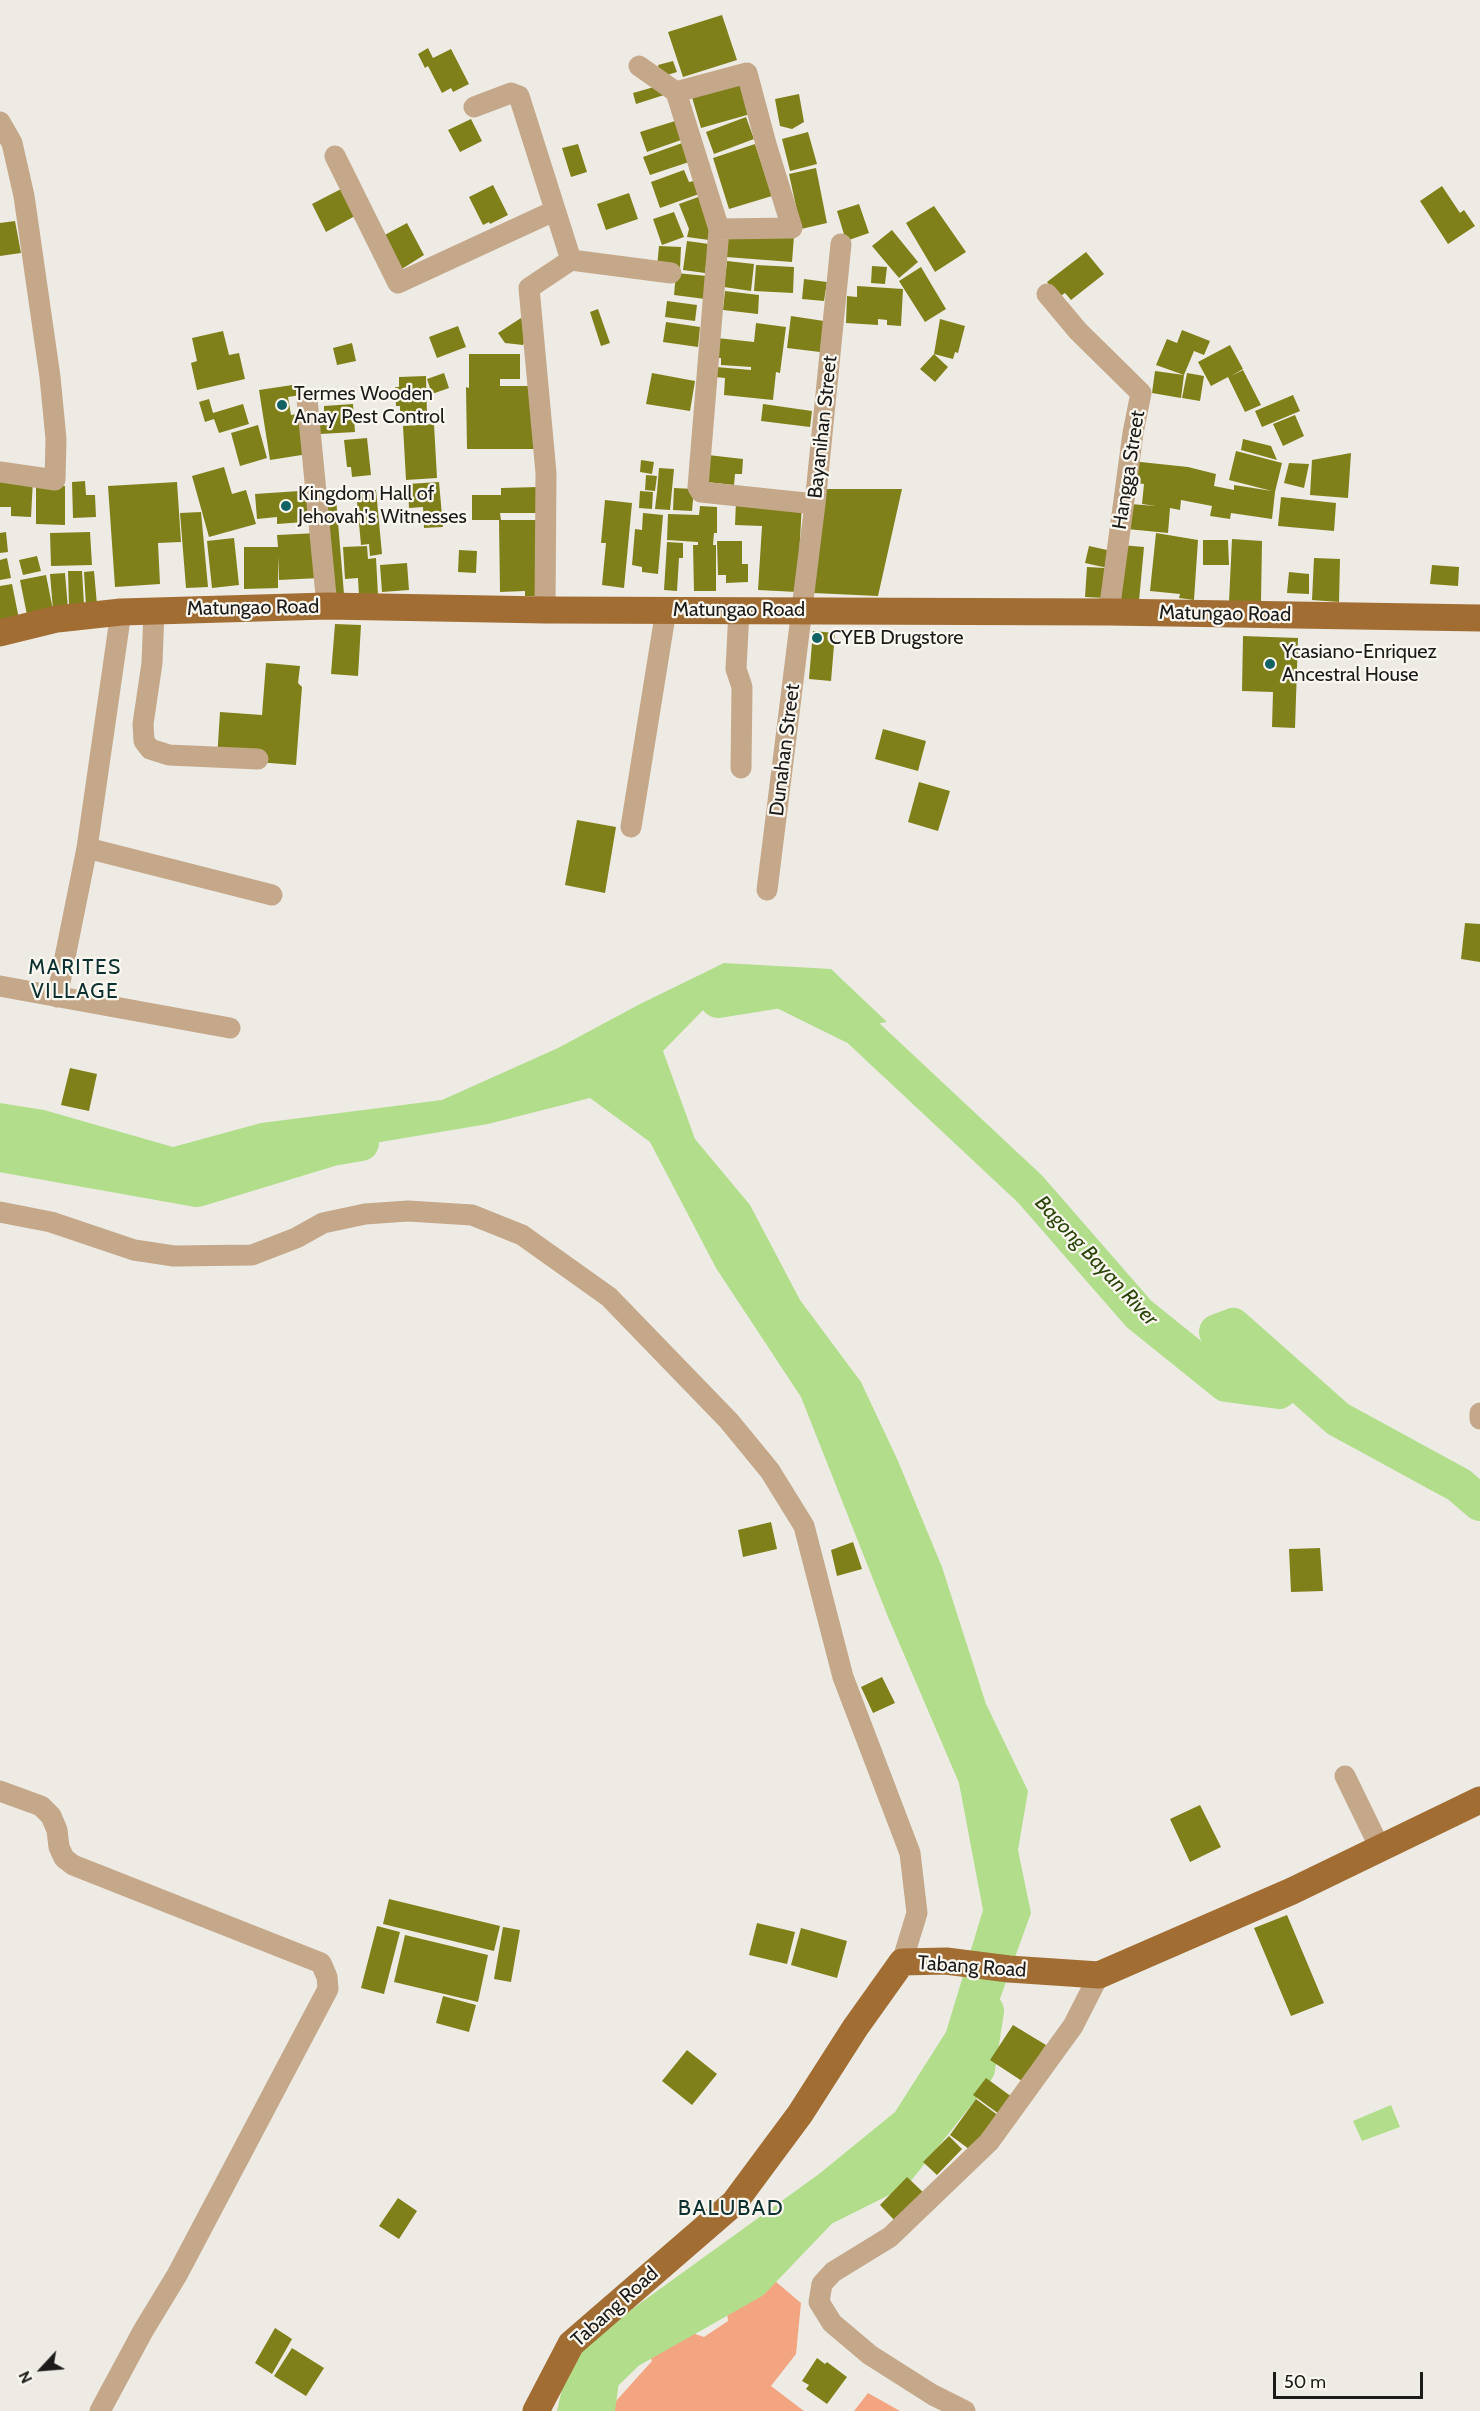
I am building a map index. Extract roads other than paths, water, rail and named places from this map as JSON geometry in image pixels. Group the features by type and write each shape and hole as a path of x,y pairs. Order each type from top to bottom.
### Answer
{"main road":[{"name":"Matungao Road","path":"0,633 57,619 121,612 327,606 546,610 1109,612 1480,618"},
{"name":"Tabang Road","path":"536,2411 571,2344 734,2203 800,2114 855,2028 902,1962 946,1961 1009,1969 1099,1975 1292,1891 1480,1800"}],"street":[{"path":"639,66 676,92 719,229 698,487 701,492 815,504"},
{"path":"676,92 747,73 792,228 719,229"},
{"path":"474,107 511,93 519,96 571,260"},
{"path":"0,122 12,143 24,196 56,439 55,480 0,472"},
{"path":"335,156 398,283 554,211"},
{"name":"Bayanihan Street","path":"803,610 841,244"},
{"path":"546,610 546,473 530,288 571,260 671,273"},
{"name":"Hangga Street","path":"1047,294 1078,331 1141,393 1133,433 1109,612"},
{"path":"308,399 327,606"},
{"path":"631,827 666,610"},
{"path":"739,610 736,669 742,687 741,768"},
{"name":"Dunahan Street","path":"767,890 803,610"},
{"path":"154,611 152,663 143,724 144,741 150,749 170,754 258,759"},
{"path":"57,997 87,848 121,612"},
{"path":"87,848 272,896"},
{"path":"0,986 230,1028"},
{"path":"0,1212 51,1222 134,1250 174,1256 252,1255 296,1238 323,1223 365,1214 408,1211 472,1215 522,1235 609,1297 729,1421 770,1471 804,1526 843,1677 910,1853 917,1913 902,1962"},
{"path":"1480,1413 1480,1419"},
{"path":"1345,1776 1380,1848"},
{"path":"0,1791 41,1806 51,1816 57,1830 59,1847 64,1858 73,1865 321,1963 327,1977 328,1989 177,2275 143,2331 100,2411"},
{"path":"965,2411 933,2395 870,2355 832,2323 819,2302 822,2284 833,2272 890,2237 988,2142 1073,2026 1099,1975"}],"waterway":[{"name":"Bagong Bayan River","path":"718,1000 781,990 858,1028 1030,1189 1139,1314 1226,1384 1279,1391 1217,1332 1233,1326 1338,1419 1459,1485 1480,1503"},
{"path":"0,1154 197,1189 332,1148 361,1143"},
{"path":"584,2411 594,2384 628,2351 752,2281 821,2209 895,2172 977,2069 986,2011"}],"place":[{"name":"Termes Wooden Anay Pest Control","path":"282,405"},
{"name":"Kingdom Hall of Jehovah's Witnesses","path":"286,506"},
{"name":"CYEB Drugstore","path":"817,638"},
{"name":"Ycasiano-Enriquez Ancestral House","path":"1270,664"}],"district":[{"name":"MARITES VILLAGE","path":"75,980"},
{"name":"BALUBAD","path":"731,2209"}]}
